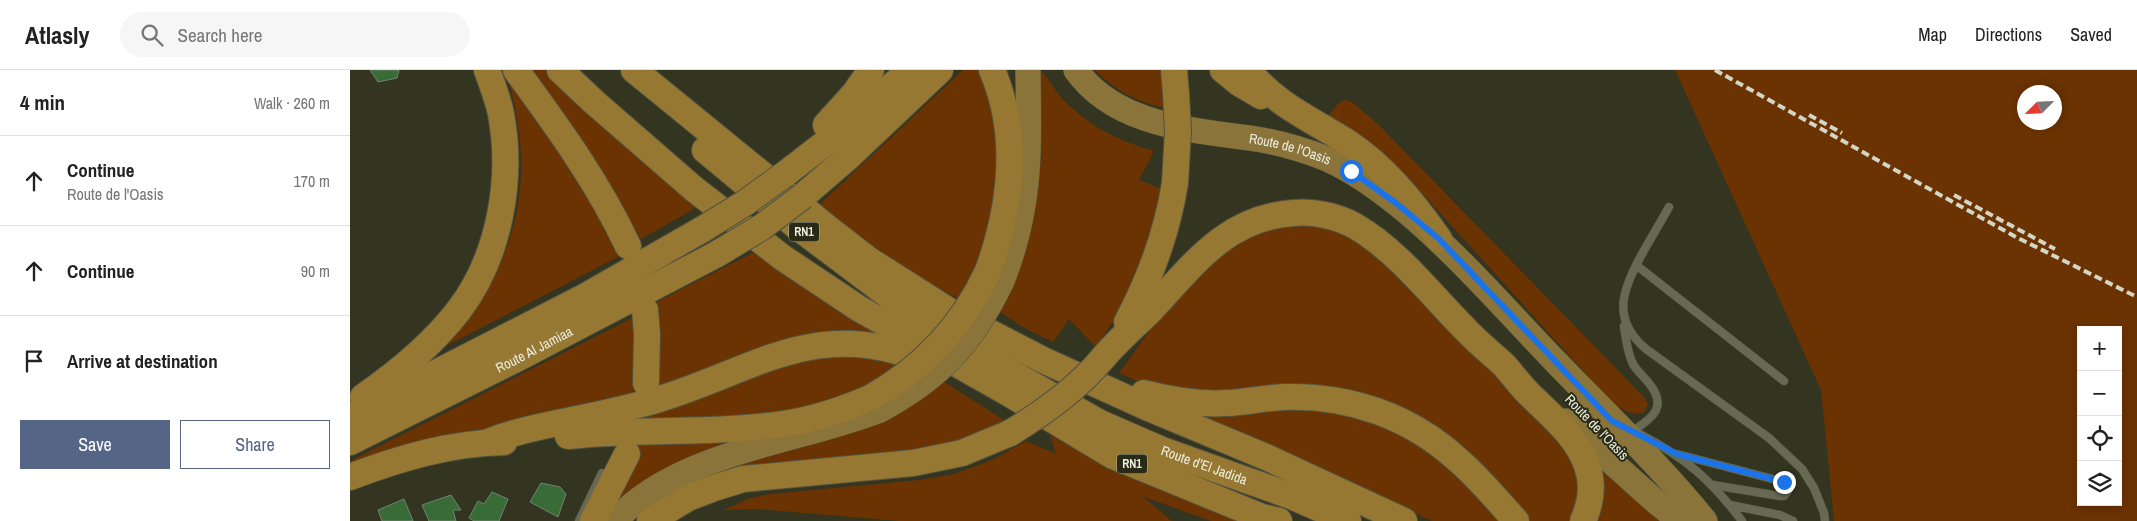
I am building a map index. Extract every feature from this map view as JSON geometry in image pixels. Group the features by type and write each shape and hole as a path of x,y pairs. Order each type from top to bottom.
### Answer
{"highway":[{"path":"350,406 380,386 438,336 460,309 476,281 490,250 503,195 505,156 501,112 487,70"},
{"path":"516,70 596,184 628,246"},
{"name":"RN1","path":"560,70 694,189 783,258 858,308 1011,383"},
{"name":"RN1","path":"612,70 734,175 822,246 932,328 1011,383"},
{"path":"634,70 829,230 869,260 954,314 1044,360 1144,406 1266,457 1404,521"},
{"path":"659,70 697,120"},
{"path":"785,174 810,142 854,94 871,70"},
{"name":"Route Al Jamiaa","path":"350,417 586,296 745,203 833,138 910,70"},
{"name":"Route Al Jamiaa","path":"350,442 518,358 717,254 762,227 803,196 940,70"},
{"path":"350,477 432,451 488,442 516,442 616,431 782,424 875,404 887,389 919,366 947,338 995,276 998,243 1007,203 1010,160 1002,96 992,70"},
{"path":"1223,70 1253,91 1283,104 1348,143 1378,166 1411,201 1439,239"},
{"path":"1248,70 1264,88 1283,104"},
{"path":"1109,351 1139,301 1158,255 1169,216 1175,183 1178,130 1175,82"},
{"path":"650,521 688,498 744,479 913,464 962,452 1010,433 1057,402 1086,378 1109,351 1201,256 1224,236 1265,217 1295,212 1325,215 1353,225 1382,245 1557,421 1587,465 1592,489 1590,502 1583,521"},
{"path":"645,310 647,334 646,383"},
{"path":"488,442 517,432 654,401 724,376 776,354 825,344 860,344 897,350 962,378 1011,383"},
{"path":"1044,360 1082,371 1140,392 1182,402 1226,403 1266,398 1306,397 1345,402 1383,412 1416,429 1442,446 1470,471 1516,521"},
{"name":"Route d'El Jadida","path":"1011,383 1113,456 1271,519"},
{"name":"Route d'El Jadida","path":"1011,383 1128,436 1291,496 1348,521"},
{"path":"593,521 627,454"}],"main road":[{"path":"995,276 1018,235 1027,188 1029,140 1028,70"},
{"name":"Route de l'Oasis","path":"1058,70 1078,95 1093,108 1113,122 1130,130 1286,161 1343,184 1373,203 1411,235 1619,450 1682,521"},
{"name":"Route de l'Oasis","path":"1076,70 1106,99 1125,110 1171,126 1264,141 1328,159 1375,187 1439,239 1623,426 1705,521"},
{"path":"1504,366 1655,501 1682,521"},
{"path":"615,521 649,492 696,467 747,450 835,426 875,404"}],"lane":[{"path":"1623,426 1654,416 1658,408 1658,401 1649,383 1634,366 1630,356 1622,303 1625,290 1636,265 1669,207"},
{"path":"1636,265 1784,381"},
{"path":"1624,317 1628,329 1636,340 1769,438 1802,470 1814,488 1824,513 1824,521"},
{"path":"1623,426 1677,454 1784,482 1788,487 1788,491 1784,496 1780,496 1713,485"},
{"path":"1677,454 1713,485 1742,521"},
{"path":"579,521 602,474"},
{"path":"1730,505 1780,515 1793,521"}],"shaded area":[{"path":"505,70 608,218 603,228 620,256 448,345 472,314 492,282 506,249 516,216 521,181 520,146 515,109"},
{"path":"529,70 548,70 699,206 641,239 624,210"},
{"path":"963,70 986,70 1002,159 986,252 959,299 887,255 820,204"},
{"path":"1040,70 1061,97 1092,123 1115,137 1154,151 1139,180 1162,189 1152,238 1123,306 1096,347 1069,319 1053,342 1026,329 1000,312 1013,286"},
{"path":"1095,70 1162,70 1164,108 1126,94 1110,84"},
{"path":"1675,70 2137,70 2137,521 1834,521 1821,390"},
{"path":"1344,100 1352,102 1378,124 1644,397 1648,404 1645,411 1637,414 1614,405 1402,171 1368,141 1329,115"},
{"path":"1295,222 1338,230 1375,252 1559,439 1578,466 1577,521 1525,521 1429,425 1139,382 1119,373 1189,277 1223,246"},
{"path":"758,250 891,340 652,398 653,304"},
{"path":"636,316 635,378 631,399 350,466 350,461"},
{"path":"833,352 901,364 888,374 813,412 624,424 727,381"},
{"path":"940,379 1007,422 959,444 662,504 636,521 661,500 690,484"},
{"path":"1326,406 1416,436 1505,521 1432,521 1184,412"},
{"path":"773,433 598,521 639,442"},
{"path":"1050,435 1124,473 1199,503 1251,521 1211,521 1142,496 1172,521 899,521 756,509 723,510 750,498 770,494 919,480 954,474 994,459 1026,441 1056,454"},
{"path":"1593,458 1664,521 1598,521 1602,495"}],"building":[{"path":"370,70 399,70 397,78 378,82"},
{"path":"541,483 560,487 566,494 558,517 530,502"},
{"path":"492,492 508,499 499,521 474,521 469,518 478,501 484,504"},
{"path":"451,495 461,510 453,510 456,521 429,521 422,505"},
{"path":"404,499 413,521 382,521 378,510"}],"railway":[{"path":"1715,70 2016,237 2137,297"},
{"path":"1809,115 1842,133"},
{"path":"1954,195 2055,249"}],"route":[{"path":"1351,171 1396,203 1439,239 1612,421 1634,430 1677,454 1784,482"}]}
